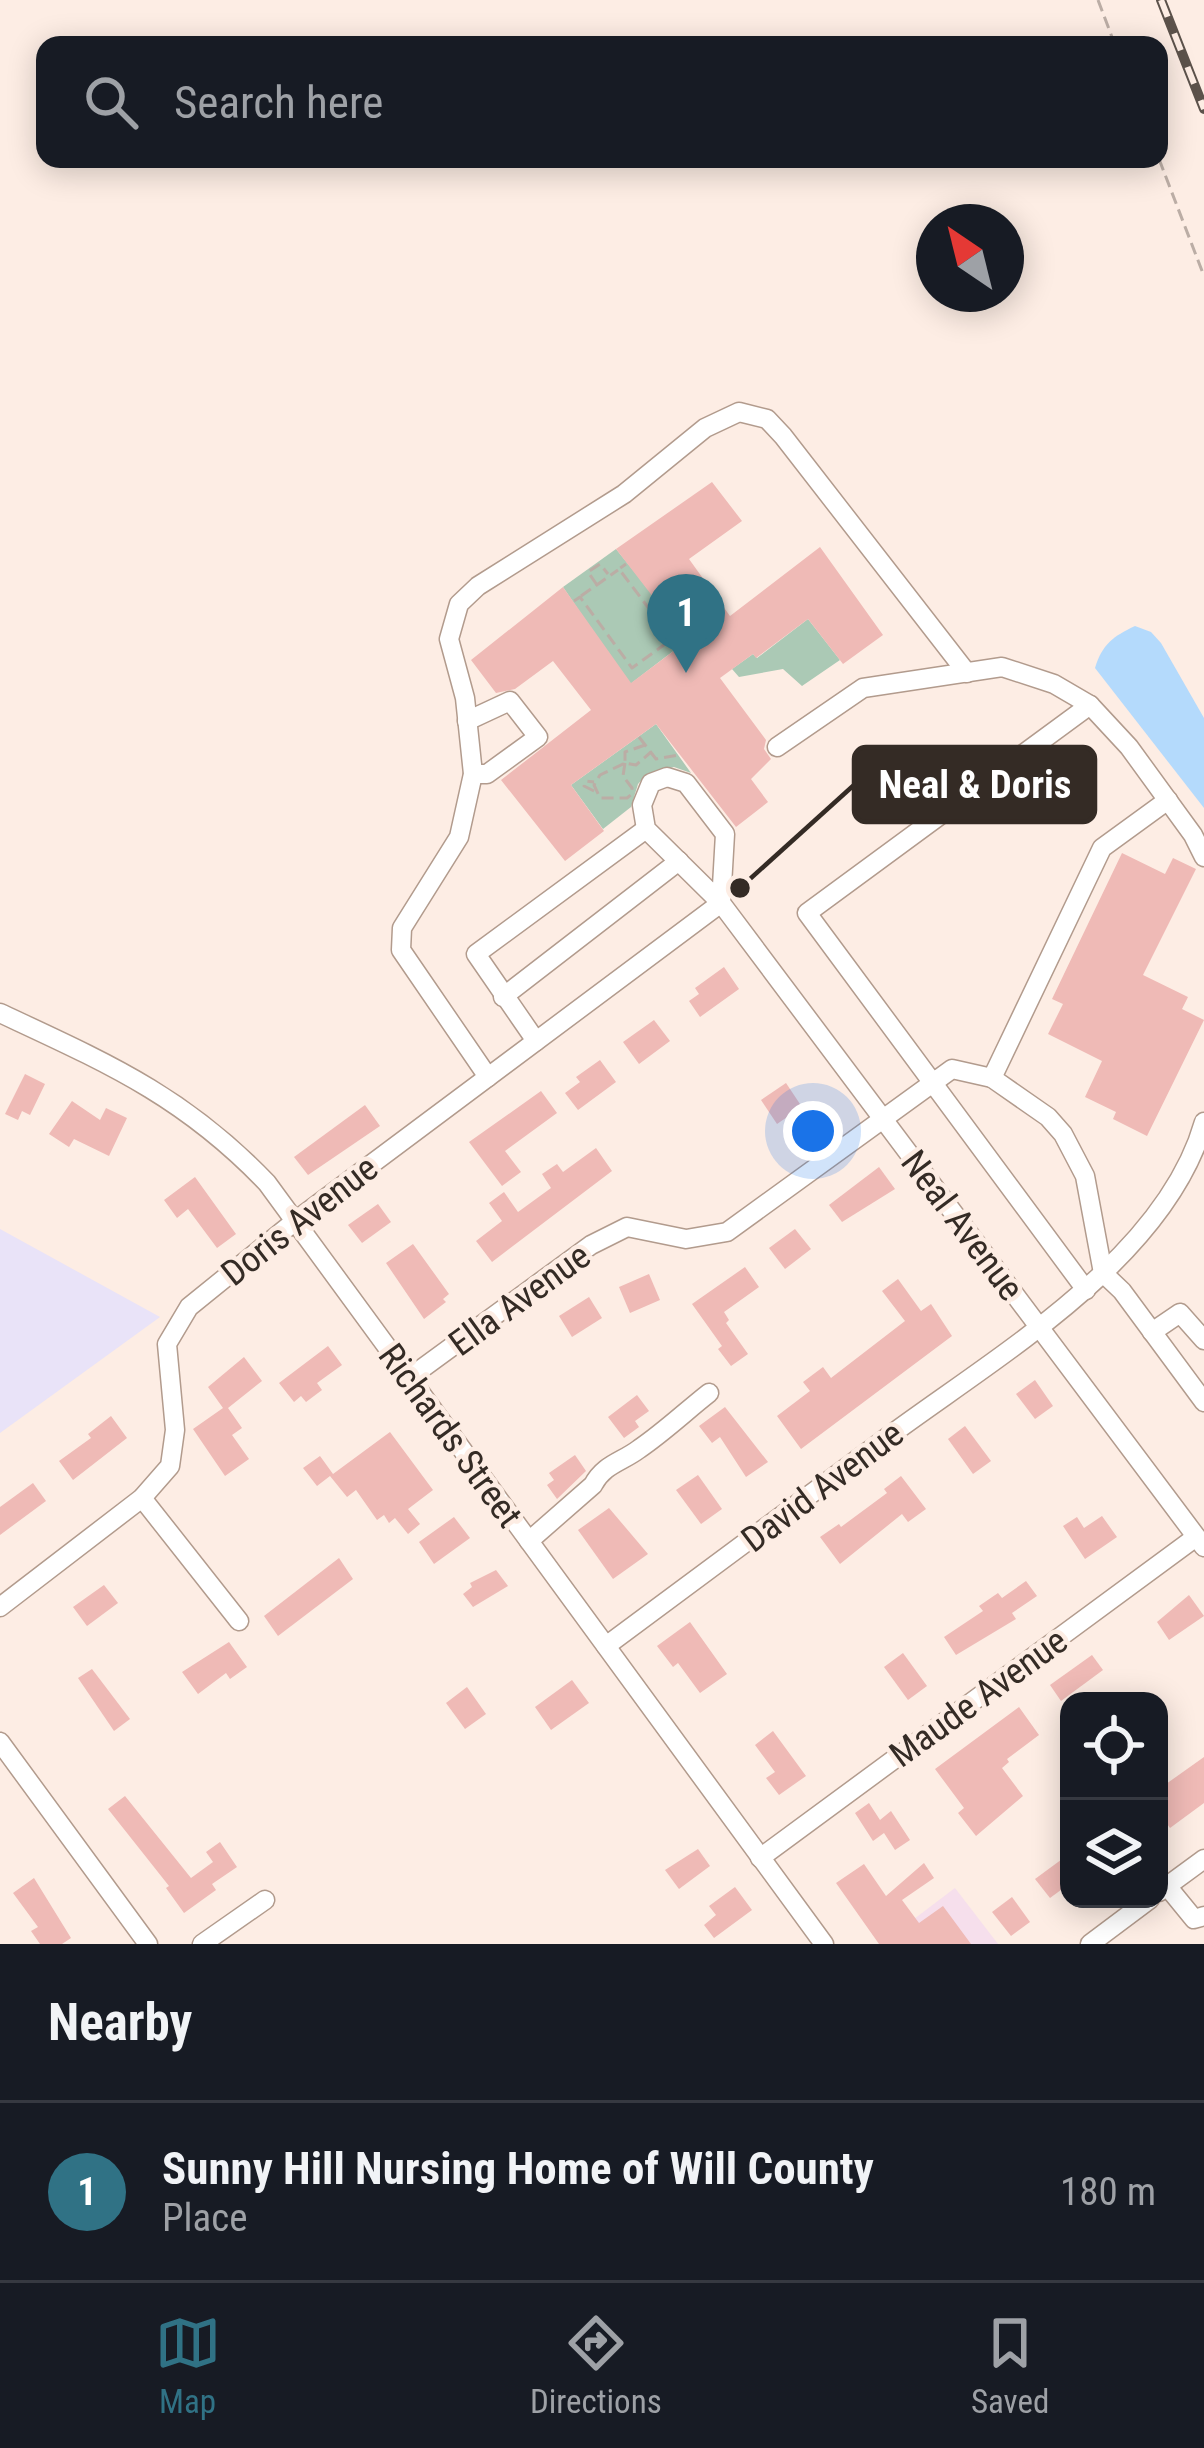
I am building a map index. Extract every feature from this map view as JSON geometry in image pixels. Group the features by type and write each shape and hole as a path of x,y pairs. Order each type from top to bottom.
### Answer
{"street":[{"path":"488,1077 401,950 402,928 459,837 473,773 449,639 459,604 478,586 624,494 705,428 739,412 767,419 783,436 967,673"},
{"path":"777,746 863,688 1002,667 1054,684 1090,705 1129,747 1204,857"},
{"path":"467,721 511,701 538,737 487,774 473,773"},
{"path":"1087,1290 807,913 1090,705"},
{"path":"536,1041 476,954 646,829 642,805 651,783 677,778 697,794 725,834 722,903"},
{"path":"992,1078 1102,848 1168,800"},
{"name":"Neal Avenue","path":"646,829 722,903 1199,1535"},
{"path":"503,997 684,866 722,866"},
{"name":"Doris Avenue","path":"0,1607 142,1498 170,1466 175,1430 167,1344 189,1307 294,1222 722,903"},
{"name":"Richards Street","path":"0,1013 157,1089 224,1138 267,1183 824,1944"},
{"path":"932,1083 952,1069 992,1078 1048,1117 1075,1153 1084,1176 1103,1273 1122,1291 1204,1402"},
{"name":"Ella Avenue","path":"409,1378 591,1245 627,1227 686,1239 727,1232 932,1083"},
{"name":"David Avenue","path":"606,1646 1087,1290 1157,1212 1195,1154 1204,1122"},
{"path":"1152,1332 1180,1313 1204,1340"},
{"path":"529,1541 618,1459 634,1454 709,1393"},
{"path":"142,1498 239,1621"},
{"name":"Maude Avenue","path":"760,1858 1199,1535"},
{"path":"0,1742 148,1944"},
{"path":"1168,1885 1204,1858"},
{"path":"1168,1894 1193,1919 1204,1916"},
{"path":"202,1944 265,1900"},
{"path":"1090,1944 1138,1908"}],"path":[{"path":"1098,0 1112,36"},
{"path":"1162,168 1204,276"},
{"path":"597,585 587,572 599,562 609,576"},
{"path":"574,601 626,563"},
{"path":"580,597 632,668 672,639 619,569"},
{"path":"639,737 656,759 679,755"},
{"path":"623,776 625,752 645,745"},
{"path":"618,767 632,788 627,798 600,798 595,786 600,776 625,763 636,765 651,752"}],"shaded area":[{"path":"0,1229 160,1317 0,1433"},
{"path":"955,1888 998,1944 881,1944"}],"green space":[{"path":"616,549 689,639 629,685 563,587"},
{"path":"808,619 840,660 802,686 783,669 739,677 732,669 753,654 757,658"},
{"path":"656,724 691,773 674,767 647,774 638,784 631,807 603,829 571,785"}],"water":[{"path":"1135,626 1151,632 1161,643 1204,718 1204,808 1095,668 1110,642"}],"building":[{"path":"712,482 742,521 689,559 730,616 820,547 883,635 843,664 808,619 720,678 766,740 764,749 771,759 751,779 768,802 736,827 656,724 571,785 604,831 565,861 501,780 591,710 553,661 515,689 496,693 471,660 563,587 631,683 687,641 616,549"},
{"path":"1122,853 1165,874 1173,858 1196,869 1143,975 1188,997 1182,1009 1204,1020 1147,1136 1113,1119 1116,1112 1085,1097 1102,1061 1048,1034 1063,1004 1052,999"},
{"path":"724,967 739,989 700,1017 689,1001 699,994 695,988"},
{"path":"654,1020 670,1041 639,1064 623,1042"},
{"path":"600,1060 616,1082 578,1110 565,1093 580,1082 576,1077"},
{"path":"25,1074 45,1084 30,1115 22,1111 18,1120 5,1114"},
{"path":"786,1083 802,1107 777,1124 761,1100"},
{"path":"541,1091 557,1113 505,1151 521,1172 502,1186 469,1142"},
{"path":"72,1101 100,1120 106,1108 127,1118 109,1156 74,1139 69,1147 49,1134"},
{"path":"365,1105 380,1126 308,1175 294,1157"},
{"path":"596,1148 612,1171 492,1262 476,1241 502,1221 489,1203 504,1192 518,1212 551,1188 542,1174 557,1164 563,1172"},
{"path":"879,1167 895,1189 842,1222 829,1205"},
{"path":"195,1177 236,1234 217,1248 188,1209 177,1218 164,1200"},
{"path":"378,1204 391,1222 362,1243 348,1225"},
{"path":"795,1229 811,1249 785,1269 769,1248"},
{"path":"413,1244 449,1294 424,1319 386,1263"},
{"path":"745,1267 759,1287 724,1312 726,1323 748,1354 731,1366 692,1304"},
{"path":"649,1274 660,1300 630,1313 619,1287"},
{"path":"898,1279 921,1311 931,1304 952,1336 801,1449 777,1416 810,1391 803,1382 823,1367 831,1378 905,1321 882,1291"},
{"path":"589,1297 602,1318 572,1337 559,1316"},
{"path":"328,1346 342,1365 317,1383 322,1390 306,1402 301,1396 294,1402 279,1383"},
{"path":"244,1357 262,1381 228,1408 242,1428 232,1435 249,1459 225,1476 193,1429 223,1408 208,1387"},
{"path":"1035,1380 1053,1406 1035,1419 1016,1394"},
{"path":"637,1395 649,1411 624,1438 608,1417"},
{"path":"725,1407 768,1462 746,1477 720,1437 712,1443 699,1426"},
{"path":"111,1416 127,1438 73,1480 59,1461"},
{"path":"965,1426 991,1461 973,1474 948,1439"},
{"path":"390,1432 433,1490 408,1509 420,1524 408,1534 395,1518 389,1523 384,1515 377,1520 356,1490 347,1497 330,1476 317,1486 303,1468 320,1456 333,1474"},
{"path":"575,1455 586,1471 557,1499 547,1485 554,1480 549,1473"},
{"path":"698,1475 722,1509 701,1524 676,1490"},
{"path":"901,1476 926,1509 908,1522 902,1514 840,1564 820,1537 887,1493 884,1489"},
{"path":"33,1483 46,1501 0,1535 0,1507"},
{"path":"609,1508 648,1554 613,1579 578,1530"},
{"path":"1102,1516 1117,1537 1085,1559 1063,1526 1077,1517 1084,1528"},
{"path":"454,1517 470,1538 434,1564 419,1542"},
{"path":"339,1558 353,1579 278,1636 264,1616"},
{"path":"496,1570 508,1586 473,1607 463,1594 472,1587 470,1583"},
{"path":"1026,1581 1037,1596 1012,1613 1016,1619 956,1655 944,1637 983,1611 979,1606 998,1593 1002,1598"},
{"path":"104,1585 118,1603 87,1626 73,1607"},
{"path":"1189,1595 1204,1616 1169,1640 1157,1622"},
{"path":"690,1622 727,1674 700,1693 678,1663 673,1667 657,1646"},
{"path":"229,1642 247,1667 230,1679 226,1673 198,1694 182,1672"},
{"path":"903,1653 927,1686 908,1700 884,1667"},
{"path":"1092,1655 1103,1670 1073,1692 1060,1692 1060,1700 1050,1685"},
{"path":"92,1669 130,1719 114,1731 78,1678"},
{"path":"572,1680 589,1703 551,1730 535,1707"},
{"path":"467,1687 486,1714 465,1729 446,1703"},
{"path":"1019,1707 1039,1735 1002,1768 1023,1796 976,1836 958,1813 964,1808 935,1769"},
{"path":"773,1731 806,1776 779,1795 766,1778 775,1772 755,1745"},
{"path":"1204,1757 1204,1803 1170,1828 1168,1825 1168,1783"},
{"path":"125,1796 191,1878 213,1862 206,1852 220,1842 237,1867 212,1884 216,1890 184,1913 169,1886 108,1809"},
{"path":"869,1803 880,1820 891,1811 910,1840 895,1850 884,1833 873,1841 855,1813"},
{"path":"698,1849 710,1866 679,1889 665,1870"},
{"path":"1060,1861 1060,1891 1050,1898 1035,1879"},
{"path":"924,1863 934,1878 902,1900 919,1923 943,1906 971,1944 879,1944 836,1883 864,1864 886,1896"},
{"path":"34,1878 71,1938 62,1944 40,1944 31,1931 38,1927 13,1893"},
{"path":"735,1887 752,1910 714,1938 704,1925 716,1915 709,1906"},
{"path":"1012,1897 1030,1922 1011,1936 992,1912"}],"railway":[{"path":"1161,0 1204,109"}],"place":[{"name":"Sunny Hill Nursing Home of Will County","path":"686,673"},
{"name":"Neal & Doris","path":"740,888"}]}
